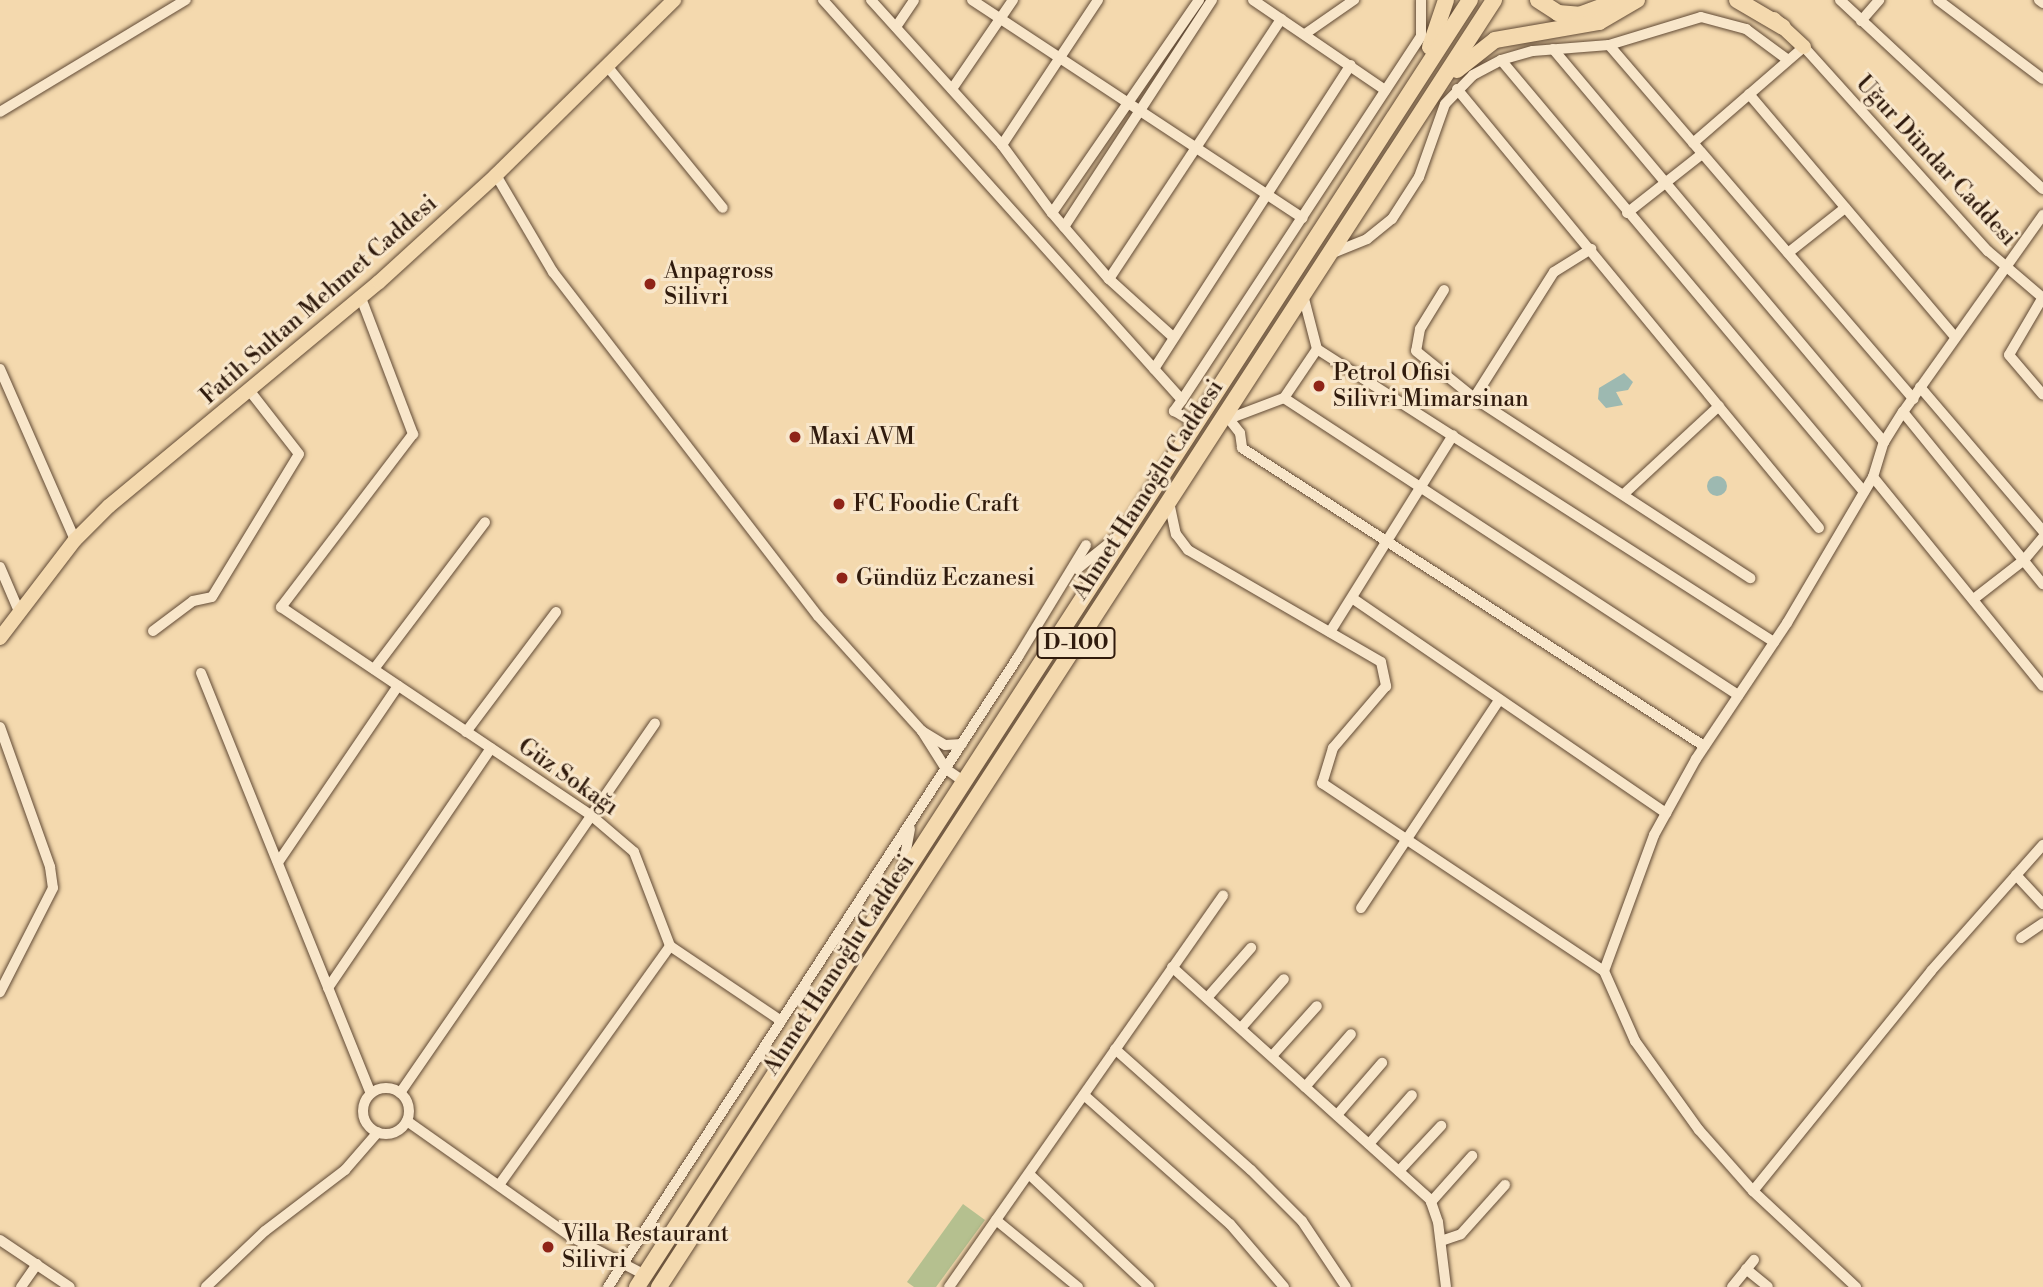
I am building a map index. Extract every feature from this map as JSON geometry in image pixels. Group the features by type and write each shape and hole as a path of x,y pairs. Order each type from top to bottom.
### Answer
{"highway":[{"path":"1405,99 1440,24 1446,0"},
{"name":"Ahmet Hamoğlu Caddesi","path":"641,1281 962,780 1470,0"},
{"name":"Ahmet Hamoğlu Caddesi","path":"659,1287 1224,421 1327,256 1494,0"},
{"path":"1538,0 1558,13 1579,15 1646,0"},
{"path":"1737,0 1783,27"},
{"path":"1413,124 1453,75 1483,46 1510,35 1599,22 1628,3"},
{"path":"668,1287 683,1249"}],"main road":[{"name":"Fatih Sultan Mehmet Caddesi","path":"0,638 18,609 75,540 249,390 361,298 496,176 674,0"},
{"path":"1752,0 1804,47"}],"street":[{"path":"0,112 186,0"},
{"path":"822,0 1182,400"},
{"path":"871,0 1002,145 1052,213 1110,279 1173,337"},
{"path":"896,27 914,0"},
{"path":"972,0 1303,218"},
{"path":"952,89 1013,0"},
{"path":"1002,145 1098,0"},
{"path":"1052,213 1199,0"},
{"path":"1064,227 1143,111 1212,0"},
{"path":"1253,0 1385,90"},
{"path":"1305,34 1354,0"},
{"path":"1196,423 1174,411 1421,36 1420,0"},
{"path":"1840,0 2043,189"},
{"path":"1861,21 1879,0"},
{"path":"1938,0 2043,79"},
{"path":"1327,256 1380,230 1402,206 1419,177 1437,118 1457,89 1502,60 1553,49 1609,46 1701,17 1746,29 1788,60"},
{"path":"1110,279 1199,149 1281,19"},
{"path":"1609,46 1913,399"},
{"path":"1693,143 1804,47"},
{"name":"Uğur Dündar Caddesi","path":"1804,47 2006,267 2043,297"},
{"path":"1553,49 1884,442"},
{"path":"1502,60 1627,213 1864,492"},
{"path":"607,65 723,208"},
{"path":"1154,369 1351,65"},
{"path":"1457,89 1819,528"},
{"path":"1749,94 1955,337"},
{"path":"1627,213 1702,154"},
{"path":"496,176 553,272 818,616 922,731 946,769 962,780"},
{"path":"1788,253 1845,208"},
{"path":"1604,971 1666,813 1704,746 1774,642 1864,492 1884,442 1903,412 2043,215"},
{"path":"1474,398 1554,272 1591,249"},
{"path":"1444,290 1420,329 1416,351 1474,398 1625,493 1750,578"},
{"path":"1303,295 1317,349 1774,642"},
{"path":"2043,297 2009,355 2043,395"},
{"name":"Güz Sokağı","path":"361,298 413,434 282,607 593,817 634,852 670,946"},
{"path":"1224,421 1284,398 1317,349"},
{"path":"0,369 75,540"},
{"path":"1920,387 2043,531"},
{"path":"153,631 193,601 212,597 299,454 249,390"},
{"path":"1284,398 1738,695"},
{"path":"1625,493 1719,406"},
{"path":"1903,412 2043,584"},
{"path":"1224,421 1240,433 1242,448 1704,746"},
{"path":"1330,632 1453,435"},
{"path":"1872,477 1975,598 2043,686"},
{"path":"1169,502 1176,534 1188,550 1381,662 1386,687 1333,748 1322,783 1604,971 1635,1041 1699,1130 1753,1191 1856,1287"},
{"path":"374,670 485,522"},
{"path":"1052,602 1083,563 1127,530"},
{"path":"1975,598 2024,560 2043,537"},
{"path":"608,1287 946,769 1086,545"},
{"path":"0,567 18,609"},
{"path":"1352,598 1666,813"},
{"path":"466,732 556,612"},
{"path":"201,673 371,1093 363,1115 377,1132 391,1133 407,1121 409,1106 400,1093 386,1088 371,1093"},
{"path":"279,861 398,686"},
{"path":"1361,908 1499,700"},
{"path":"400,1093 655,724"},
{"path":"0,727 50,867 53,888 0,992"},
{"path":"922,731 945,745 961,744"},
{"path":"328,988 491,748"},
{"path":"902,875 911,823"},
{"path":"1753,1191 1931,971 2043,845"},
{"path":"2017,875 2043,904"},
{"path":"949,1287 1223,895"},
{"path":"2021,938 2043,923"},
{"path":"499,1185 670,946 781,1021"},
{"path":"1207,998 1251,948"},
{"path":"1172,967 1431,1202 1441,1241 1446,1287"},
{"path":"1241,1028 1284,979"},
{"path":"1272,1056 1317,1006"},
{"path":"1305,1087 1350,1034"},
{"path":"1115,1049 1251,1170 1302,1221 1346,1287"},
{"path":"1337,1115 1382,1063"},
{"path":"1084,1095 1230,1224 1284,1287"},
{"path":"1369,1144 1412,1095"},
{"path":"407,1121 570,1236 623,1264 641,1281"},
{"path":"1399,1171 1441,1126"},
{"path":"206,1287 265,1231 345,1170 377,1132"},
{"path":"1431,1202 1472,1156"},
{"path":"1029,1174 1149,1287"},
{"path":"1441,1241 1461,1234 1505,1185"},
{"path":"996,1220 1078,1287"},
{"path":"0,1240 70,1287"},
{"path":"21,1287 37,1264"},
{"path":"1732,1287 1750,1265 1768,1287"}],"green space":[{"path":"963,1204 985,1220 936,1287 914,1287 907,1282"}],"water":[{"path":"1624,373 1633,382 1628,390 1616,392 1623,405 1606,408 1598,399 1599,388"},
{"path":"1713,476 1721,476 1727,486 1721,496 1713,496 1707,490 1707,482"}],"place":[{"name":"Anpagross Silivri","path":"650,284"},
{"name":"Petrol Ofisi Silivri Mimarsinan","path":"1319,386"},
{"name":"Maxi AVM","path":"795,437"},
{"name":"FC Foodie Craft","path":"839,504"},
{"name":"Gündüz Eczanesi","path":"842,578"},
{"name":"Villa Restaurant Silivri","path":"548,1247"}]}
